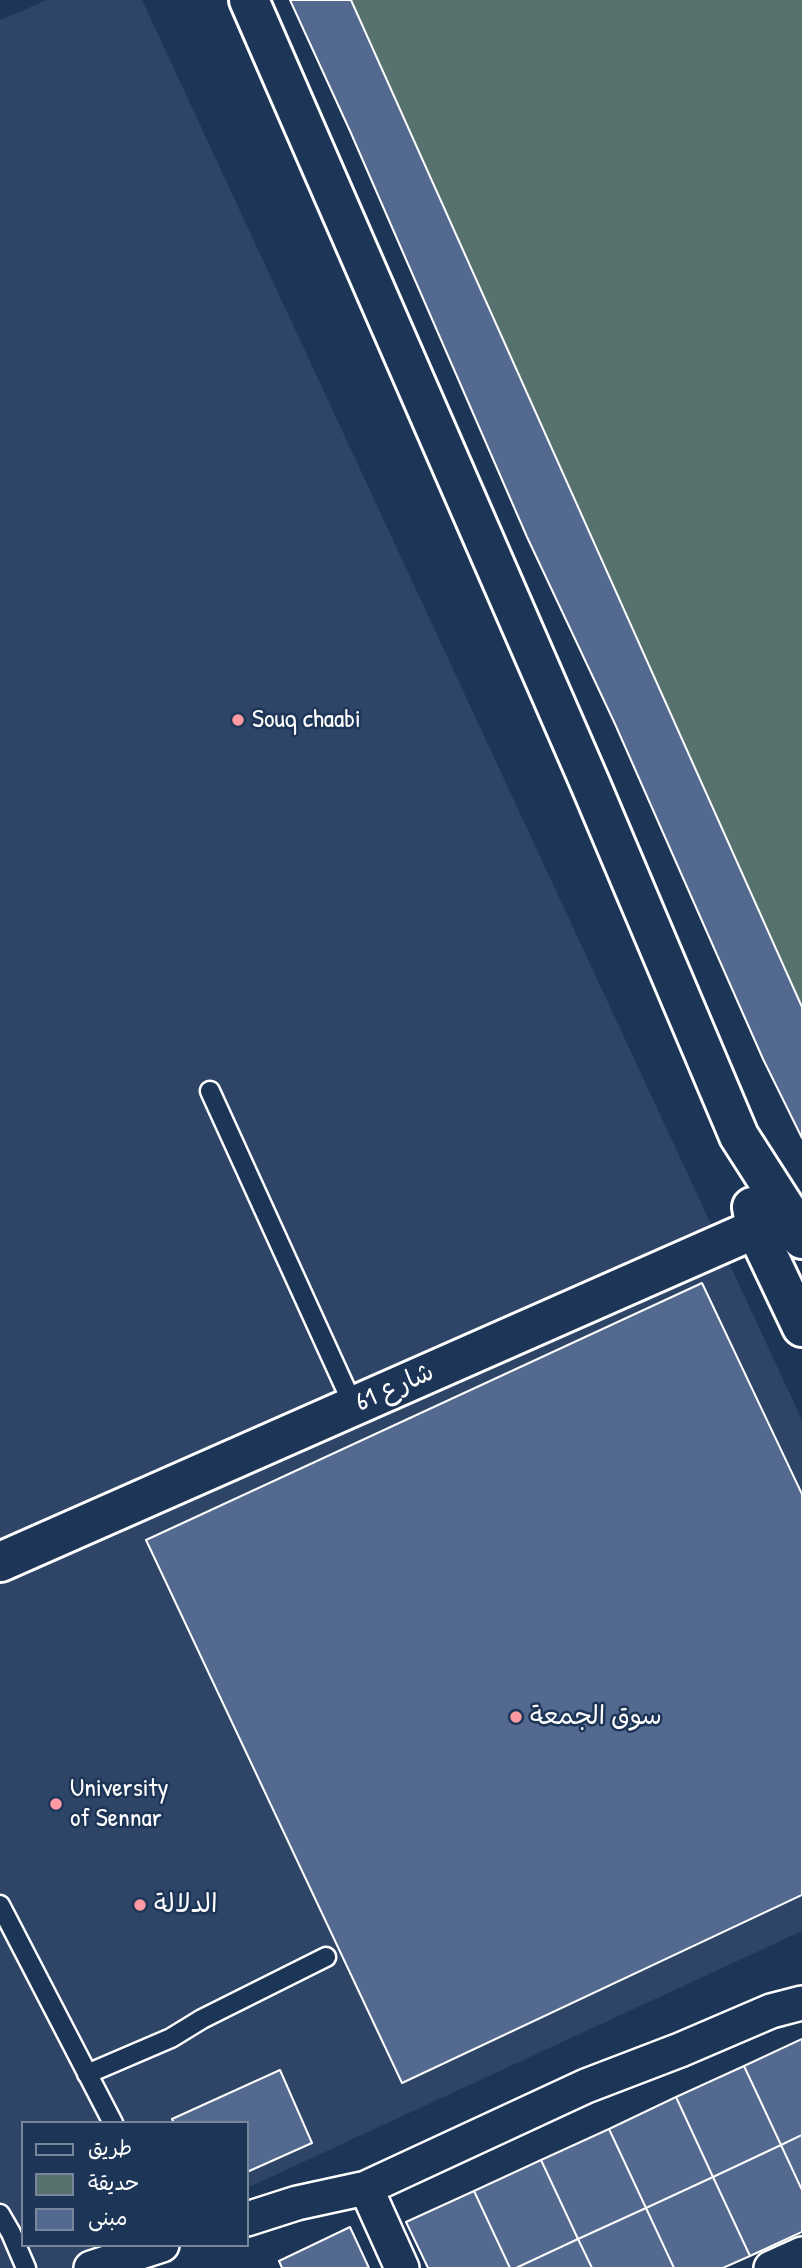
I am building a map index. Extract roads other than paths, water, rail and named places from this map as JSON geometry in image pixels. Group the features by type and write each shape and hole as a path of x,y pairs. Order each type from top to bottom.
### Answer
{"main road":[{"path":"250,0 578,755 739,1136 782,1228 802,1327"},
{"name":"شارع 61","path":"0,1562 354,1406 782,1228"}],"street":[{"path":"248,2219 297,2203 366,2188 575,2091 771,2011 802,2003"},
{"path":"366,2188 402,2268"},
{"path":"91,2268 156,2247"},
{"path":"771,2268 802,2254"}],"lane":[{"path":"210,1091 354,1406"},
{"path":"0,1905 112,2121"},
{"path":"87,2074 171,2038 201,2019 326,1957"},
{"path":"0,2214 26,2268"}],"place":[{"name":"Souq chaabi","path":"238,720"},
{"name":"سوق الجمعة","path":"516,1717"},
{"name":"University of Sennar","path":"56,1804"},
{"name":"الدلالة","path":"140,1905"}]}
